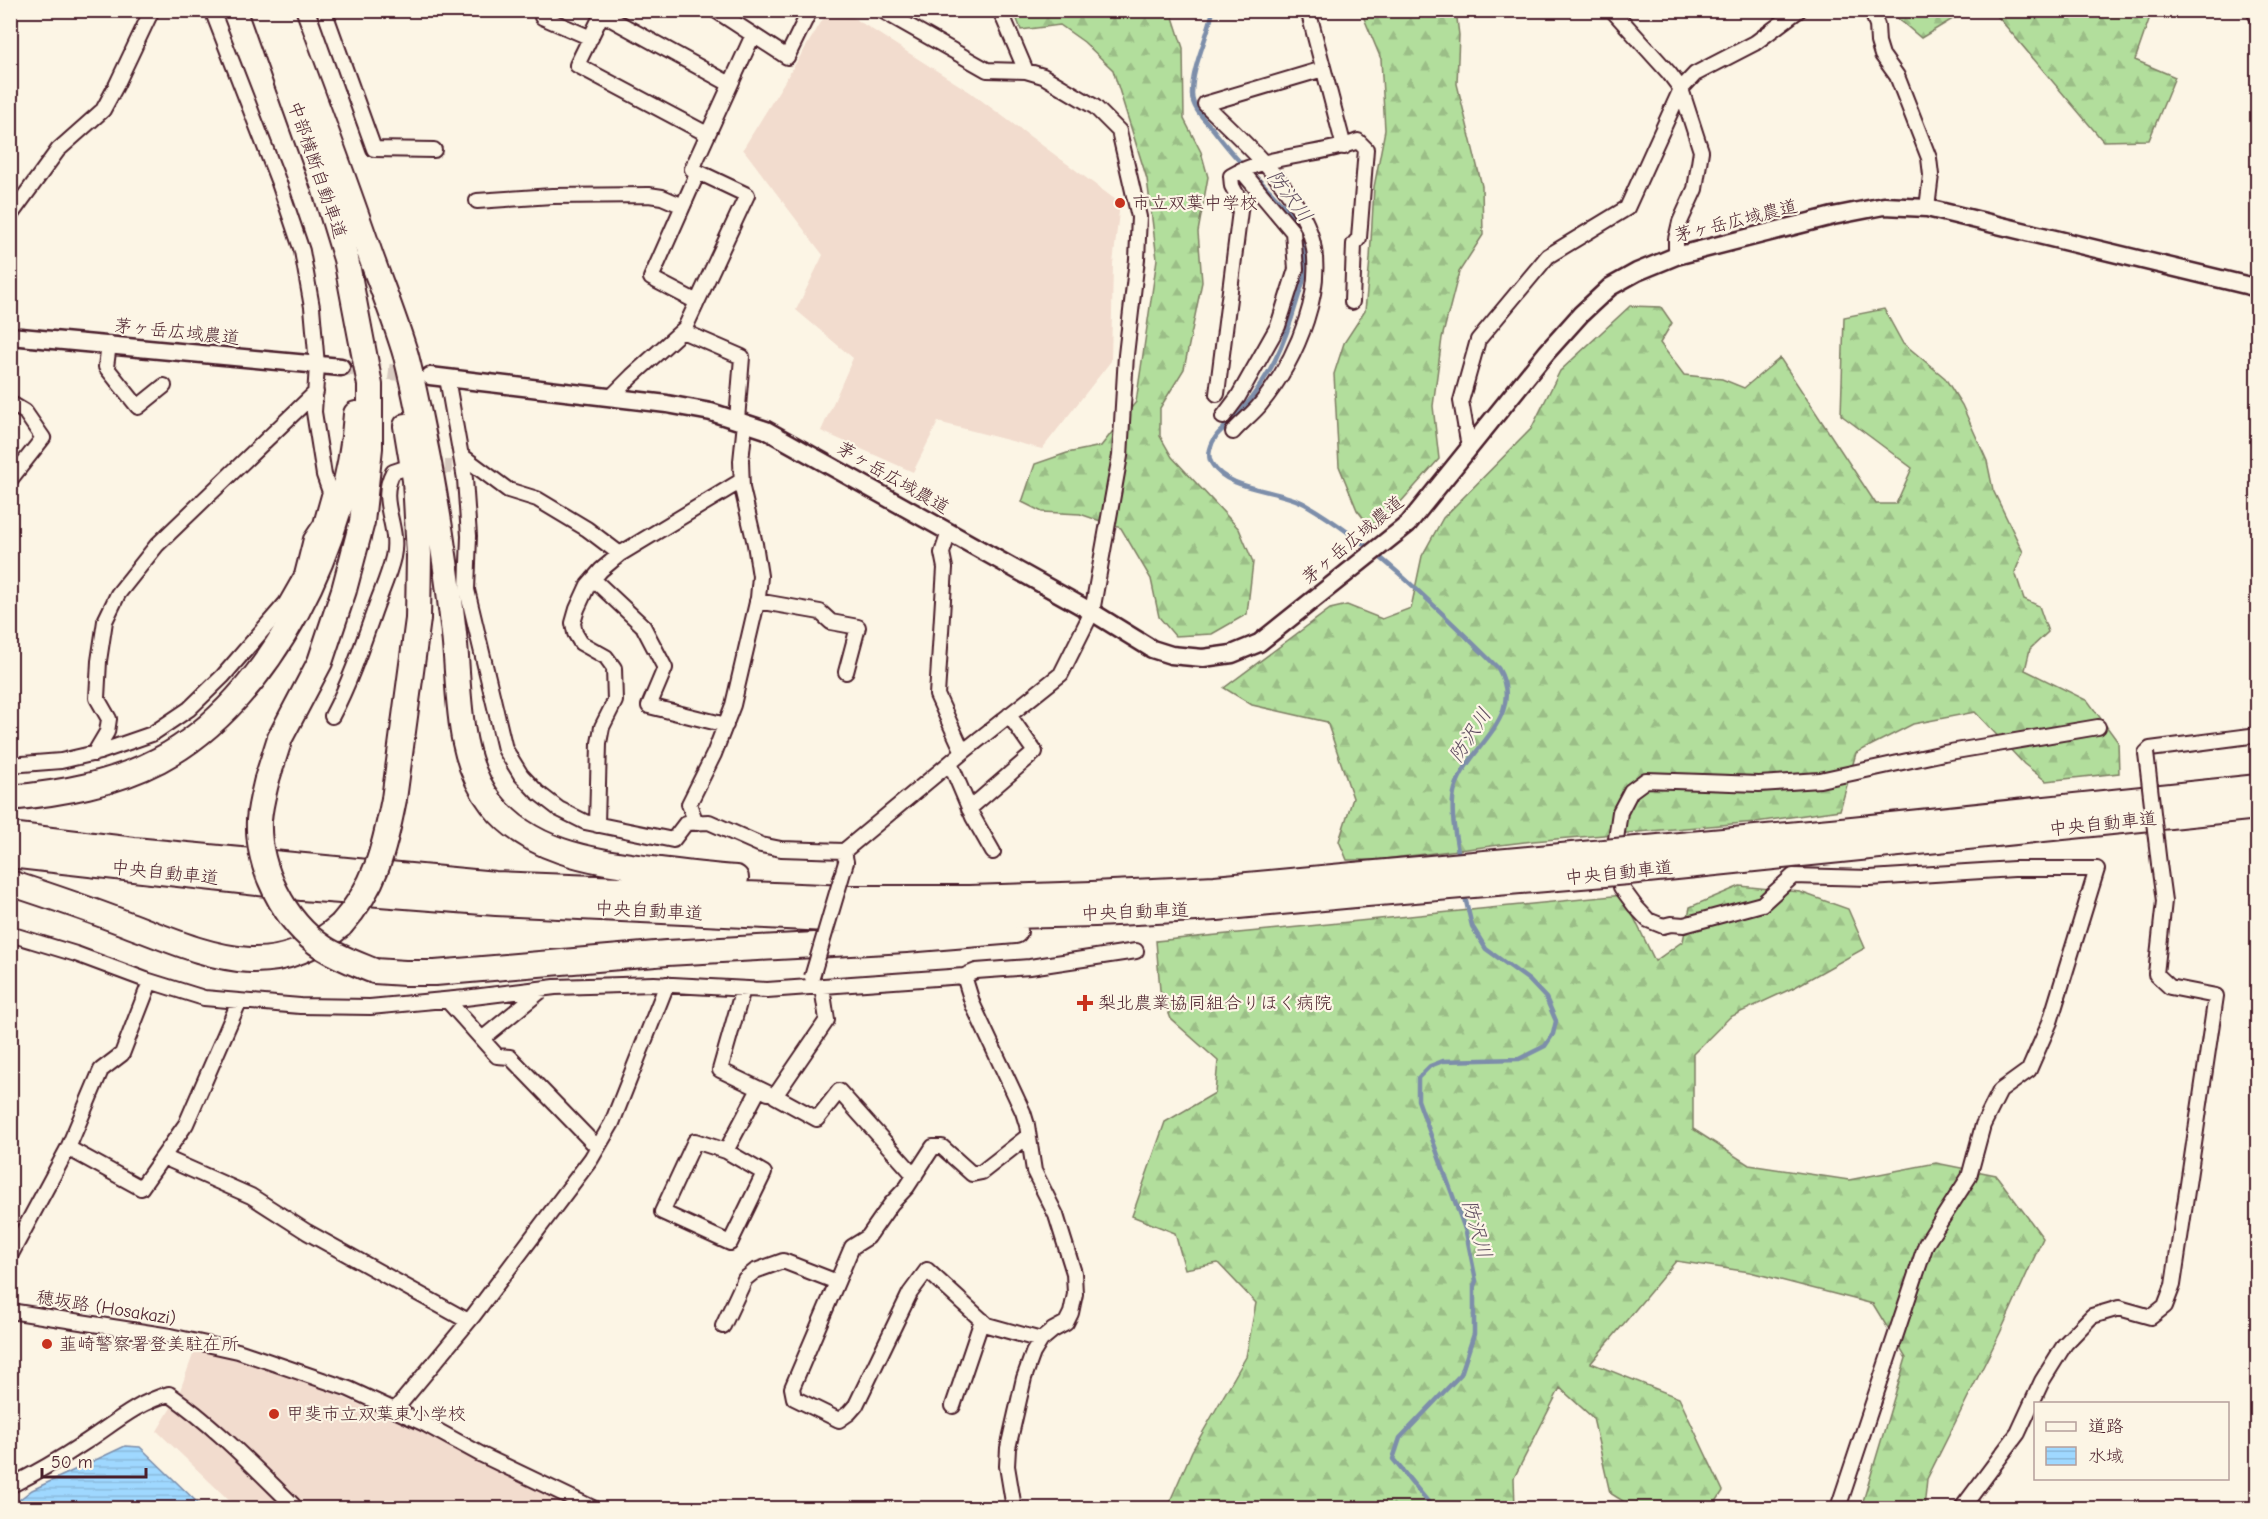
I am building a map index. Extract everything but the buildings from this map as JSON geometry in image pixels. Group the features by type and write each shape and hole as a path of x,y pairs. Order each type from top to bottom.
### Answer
{"highway":[{"name":"中部横断自動車道","path":"261,10 340,238 361,332"},
{"name":"中部横断自動車道","path":"281,10 346,182 370,253"},
{"path":"10,883 72,903 210,955 240,960 280,958 302,951 327,937 357,908 369,887 386,836 394,799 418,619 419,555 415,480 404,409 370,253"},
{"path":"370,253 406,356 430,467 445,552 462,730 468,759 481,788 493,806 516,828 549,847 583,859 699,875 969,898"},
{"path":"361,332 370,385 370,448 362,522 344,590 320,662 280,738 267,779 259,820 261,848 268,876 282,904 321,946 344,960 374,971 405,974 435,973 667,954 906,940 1057,927 1217,908"},
{"path":"10,798 46,795 112,780 160,760 201,732 246,689 288,631 317,570 340,507 354,442 361,332"},
{"name":"中央自動車道","path":"1627,861 1852,829 2258,787"},
{"name":"中央自動車道","path":"10,835 134,850 495,884 849,898 969,898 1354,885 2258,807"},
{"name":"中央自動車道","path":"10,855 302,888 496,903 848,920 1095,914 1217,908 1354,885"}],"street":[{"path":"10,216 57,150 103,110 152,10"},
{"path":"10,765 61,761 94,754 152,734 189,709 223,676 286,603 302,575 311,539 321,524 330,492 324,475 314,411 317,365 312,307 302,251 279,183 212,10"},
{"path":"324,10 374,149 434,150"},
{"path":"545,10 542,17 591,38"},
{"path":"715,10 788,57 810,10"},
{"path":"810,982 845,857 950,763 1061,674 1092,612 1120,456 1126,355 1137,259 1139,217 1119,131 1095,107 1043,76 1026,71 987,70 881,10"},
{"path":"1000,10 1026,71"},
{"path":"1308,10 1344,147"},
{"path":"1612,10 1681,89 1701,151 1695,189 1680,222 1676,239 1676,256"},
{"path":"1469,447 1461,401 1478,340 1548,256 1627,208 1681,89 1695,74 1755,42 1798,10"},
{"path":"1871,10 1877,25 1882,54 1897,76 1929,158 1931,175 1928,208"},
{"path":"2253,10 2258,18"},
{"path":"707,134 578,65 603,12 730,84"},
{"path":"611,397 682,331 747,195 692,169 753,35"},
{"path":"1233,432 1259,406 1280,376 1299,340 1311,308 1316,264 1315,247 1307,224 1293,200 1205,104 1323,69"},
{"path":"1217,394 1241,202 1232,186 1231,176 1260,163 1344,147 1358,141 1366,149 1359,238 1354,244 1352,302"},
{"path":"1222,417 1238,396 1278,326 1296,269 1293,232 1242,170"},
{"path":"697,302 651,278 698,172"},
{"path":"477,201 552,196 649,195 662,197 683,206"},
{"name":"茅ヶ岳広域農道","path":"430,376 689,408 711,412 741,422 786,440 1092,612 1144,644 1171,655 1203,658 1232,654 1259,643 1408,524 1435,493 1469,447 1581,314 1610,287 1637,272 1676,256 1863,209 1884,206 1928,208 2258,288"},
{"path":"682,331 742,357 741,481 760,576 757,601 733,705 714,754 689,804 696,822"},
{"name":"茅ヶ岳広域農道","path":"10,336 340,367"},
{"path":"109,344 106,367 138,407 164,386"},
{"path":"447,378 470,536 467,590 505,750 520,775 559,809 585,822 673,840 686,823 709,822 761,845 845,857"},
{"path":"94,754 107,732 109,719 97,698 99,661 105,621 118,594 157,545 316,392"},
{"path":"10,403 25,412 43,438 10,480"},
{"path":"459,462 508,490 537,499 587,529 620,554"},
{"path":"332,716 347,688 393,557 396,532 388,507 387,484 393,472 405,468"},
{"path":"597,825 599,743 602,728 615,701 614,668 606,657 581,643 575,633 573,623 577,609 593,579 620,554 741,481"},
{"path":"949,532 942,553 945,568 937,695 963,752"},
{"path":"593,579 643,627 665,668 649,706 726,724"},
{"path":"757,601 820,612 831,622 858,627 846,672"},
{"path":"969,809 1035,752 1009,715"},
{"path":"1838,1509 1926,1244 1969,1177 1983,1125 2000,1091 2029,1070 2050,1022 2097,869 2014,868 1870,878 1793,876 1762,904 1684,925 1663,926 1648,920 1621,886 1616,839 1620,812 1631,791 1646,780 1759,784 1820,780 1944,753 2098,727"},
{"path":"1962,1509 2018,1433 2042,1382 2065,1344 2092,1316 2119,1308 2151,1317 2165,1306 2173,1285 2216,996 2170,987 2156,974 2164,901 2146,753 2150,749 2258,735"},
{"path":"950,763 969,809 993,852"},
{"path":"10,934 204,998 300,1006 370,1007 544,988 667,984 767,990 810,982 822,987 964,976 976,971 1030,967 1136,951"},
{"path":"964,976 973,1005 1023,1112 1034,1171 1056,1215 1074,1273 1075,1294 1071,1313 1066,1323 1041,1340 1033,1353 1024,1378 1008,1448 1007,1466 1014,1509"},
{"path":"10,1256 68,1148 101,1070 122,1054 150,982"},
{"path":"396,1410 531,1240 597,1148 612,1123 667,984"},
{"path":"775,1096 827,1020 822,987"},
{"path":"482,1039 544,988"},
{"path":"743,989 720,1070 818,1119 838,1090 915,1176"},
{"path":"447,1000 497,1056 510,1057 597,1148"},
{"path":"68,1148 141,1188 186,1124 239,1002"},
{"path":"726,1151 759,1089"},
{"path":"1028,1136 982,1172 972,1174 942,1147 933,1147 915,1176 891,1204 868,1237 852,1247 792,1388 794,1398 839,1420 849,1413 856,1405 910,1293 927,1270 987,1325 1041,1340"},
{"path":"695,1141 726,1151 764,1173 730,1243 662,1212 695,1141"},
{"path":"163,1157 251,1196 307,1232 468,1321"},
{"path":"723,1326 745,1278 755,1271 783,1261 837,1282"},
{"name":"穂坂路 (Hosakazi)","path":"10,1311 170,1336 238,1351 349,1389 396,1410 593,1509"},
{"path":"953,1406 982,1320"},
{"path":"10,1486 84,1443 134,1408 169,1394 222,1437 293,1505 294,1509"}],"shaded area":[{"path":"828,11 843,11 970,92 1120,203 1113,264 1111,361 1042,449 938,422 913,472 821,431 853,358 796,310 823,255 743,149"},
{"name":"甲斐市立双葉東小学校","path":"195,1349 248,1362 320,1387 430,1436 576,1508 237,1508 157,1431 178,1396"}],"green space":[{"path":"1014,11 1171,11 1183,48 1184,119 1201,152 1208,177 1198,232 1202,282 1184,369 1160,408 1160,436 1172,457 1239,529 1253,562 1247,614 1212,634 1175,636 1159,617 1151,579 1121,528 1080,514 1042,512 1022,502 1035,464 1067,453 1101,446 1136,402 1157,259 1147,179 1113,70 1084,42 1060,25 1021,30"},
{"path":"1361,11 1456,11 1459,35 1457,84 1482,186 1483,235 1459,272 1442,338 1433,406 1439,459 1383,522 1368,524 1357,510 1339,466 1334,374 1344,343 1365,311 1374,187 1385,130 1381,59"},
{"path":"1889,11 1966,11 1921,38"},
{"path":"1993,11 2152,11 2135,60 2175,77 2149,140 2103,141"},
{"path":"1630,306 1661,307 1672,323 1660,343 1684,375 1722,379 1744,388 1780,358 1876,504 1896,504 1912,468 1841,415 1844,317 1884,309 1902,342 1945,378 1962,405 1987,461 1993,490 2023,552 2015,572 2024,599 2039,606 2048,632 2030,649 2025,670 2088,701 2118,742 2119,773 2046,781 2024,764 1975,712 1913,724 1856,753 1840,810 1756,822 1533,841 1376,860 1347,860 1339,841 1353,798 1327,722 1252,705 1224,688 1330,609 1347,605 1382,619 1411,608 1422,556 1443,518 1531,429 1560,371"},
{"path":"1740,886 1800,892 1848,909 1865,948 1795,987 1730,1017 1693,1054 1693,1129 1749,1165 1849,1180 1936,1163 1996,1175 2043,1238 2000,1333 1927,1479 1924,1508 1861,1508 1906,1358 1873,1304 1750,1272 1676,1261 1591,1363 1679,1398 1723,1491 1712,1508 1634,1508 1610,1493 1593,1418 1560,1388 1514,1478 1515,1508 1167,1508 1192,1451 1246,1357 1256,1303 1218,1263 1185,1269 1175,1233 1132,1216 1165,1122 1215,1093 1218,1061 1171,1019 1160,990 1156,941 1623,895 1655,961 1683,941 1690,907"}],"water":[{"path":"125,1446 140,1447 203,1508 11,1508 32,1490"}],"waterway":[{"name":"防沢川","path":"1213,10 1197,62 1192,99 1202,117 1236,157 1287,210 1301,236 1306,266 1292,318 1275,360 1260,386 1240,413 1215,438 1210,450 1210,461 1220,473 1230,480 1294,499 1332,521 1406,580 1498,668 1505,686 1505,702 1501,717 1462,773 1453,797 1459,858"},
{"name":"防沢川","path":"1433,1508 1393,1459 1400,1438 1461,1374 1474,1334 1474,1286 1476,1281 1466,1232 1418,1100 1418,1078 1430,1066 1443,1061 1519,1059 1545,1046 1553,1034 1556,1021 1546,998 1529,980 1486,949 1472,926 1464,893"}],"tunnel":[{"path":"341,367 420,375"},
{"path":"424,467 452,467"}],"place":[{"name":"市立双葉中学校","path":"1120,203"},
{"name":"梨北農業協同組合りほく病院","path":"1085,1003"},
{"name":"韮崎警察署登美駐在所","path":"47,1344"},
{"name":"甲斐市立双葉東小学校","path":"274,1414"}]}
